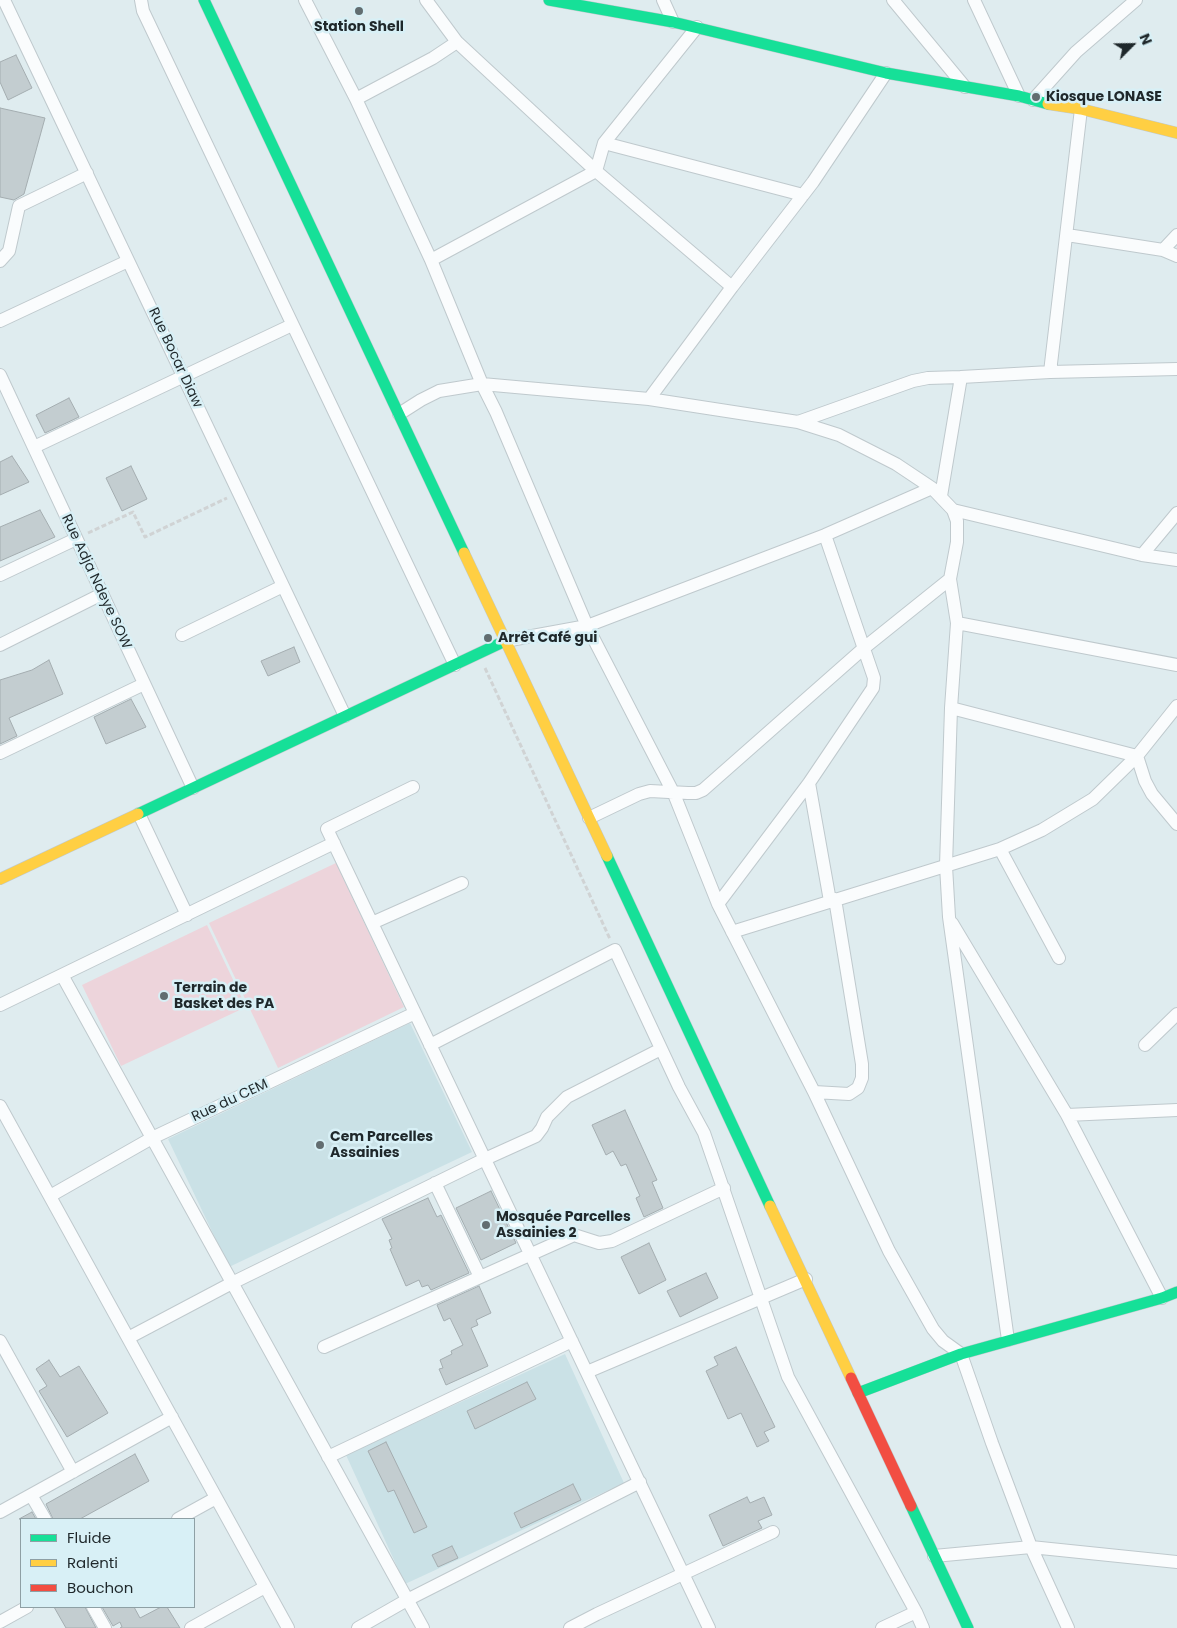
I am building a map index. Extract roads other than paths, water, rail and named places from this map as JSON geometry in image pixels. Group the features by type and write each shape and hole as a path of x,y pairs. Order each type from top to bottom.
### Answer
{"street":[{"name":"Rue Bocar Diaw","path":"4,0 345,716"},
{"path":"142,0 143,11 455,665"},
{"path":"204,0 504,641 590,818 968,1628"},
{"path":"210,14 212,0"},
{"path":"305,0 356,99 431,260 482,384 496,412 587,626 674,794 718,904 814,1092 889,1251 915,1300 932,1329 961,1354 1031,1547 1068,1628"},
{"path":"426,0 457,42 596,171 732,287"},
{"path":"549,0 697,27 886,73 1019,96 1177,133"},
{"path":"663,0 673,22"},
{"path":"892,0 965,86"},
{"path":"974,0 1019,96"},
{"path":"1033,100 1076,52 1136,0"},
{"path":"431,260 596,171 604,142 697,27"},
{"path":"356,99 433,58 457,42"},
{"path":"650,399 732,287 803,195 886,73"},
{"path":"1050,372 1081,109"},
{"path":"604,142 803,195"},
{"path":"0,261 9,251 19,206 87,173"},
{"path":"1067,235 1163,250 1177,256"},
{"path":"1163,250 1177,235"},
{"path":"0,321 128,261"},
{"path":"34,447 292,325"},
{"path":"798,422 913,381 928,378 1050,372 1177,369"},
{"name":"Rue Adja Ndeye SOW","path":"0,375 193,788"},
{"path":"936,492 961,377"},
{"path":"399,414 421,400 439,392 482,384 650,399 798,422 839,435 896,464 936,492 953,510 957,521 956,542 950,579 957,623 951,708 946,866 949,917 1008,1340"},
{"path":"0,879 504,641 587,626 936,492"},
{"path":"953,510 1142,555 1177,560"},
{"path":"1142,555 1177,513"},
{"path":"718,904 808,783 873,688 874,678 825,535"},
{"path":"0,575 76,539"},
{"path":"590,818 639,794 661,791 674,794 696,793 702,790 864,648 950,579"},
{"path":"182,635 283,586"},
{"path":"0,645 102,594"},
{"path":"957,623 1177,665"},
{"path":"0,753 144,684"},
{"path":"732,932 1000,849 1042,830 1093,799 1137,756 1177,706"},
{"path":"951,708 1137,756"},
{"path":"1137,756 1148,787 1177,824"},
{"path":"808,783 833,900 862,1064 862,1078 858,1088 849,1094 814,1092"},
{"path":"413,787 327,829 709,1628"},
{"path":"139,814 187,915"},
{"path":"0,1005 334,843"},
{"path":"1000,849 1059,958"},
{"path":"372,923 462,883"},
{"path":"949,917 1067,1115 1162,1298"},
{"path":"430,1044 615,950 678,1087 704,1133 788,1377 923,1628"},
{"path":"62,975 423,1628"},
{"name":"Rue du CEM","path":"50,1196 152,1138 415,1013"},
{"path":"1145,1045 1177,1014"},
{"path":"128,1338 232,1283 435,1183 536,1136 548,1117 567,1097 661,1050"},
{"path":"0,1106 4,1122 50,1196 288,1628"},
{"path":"1067,1115 1177,1110"},
{"path":"435,1183 480,1277"},
{"path":"324,1347 574,1235 599,1243 612,1241 724,1188"},
{"path":"587,1372 806,1279"},
{"path":"858,1393 961,1354 1162,1298 1177,1292"},
{"path":"328,1457 572,1341"},
{"path":"1,1344 73,1472"},
{"path":"0,1512 172,1417"},
{"path":"358,1628 407,1600 640,1482"},
{"path":"31,1495 44,1518"},
{"path":"180,1518 216,1498"},
{"path":"570,1628 774,1532"},
{"path":"934,1556 1031,1547 1177,1562"},
{"path":"191,1628 265,1586"},
{"path":"0,1622 25,1608"},
{"path":"94,1608 105,1628"},
{"path":"882,1628 916,1612"}],"place":[{"name":"Station Shell","path":"359,11"},
{"name":"Kiosque LONASE","path":"1036,97"},
{"name":"Arrêt Café gui","path":"488,638"},
{"name":"Terrain de Basket des PA","path":"164,996"},
{"name":"Cem Parcelles Assainies","path":"320,1145"},
{"name":"Mosquée Parcelles Assainies 2","path":"486,1225"}]}
